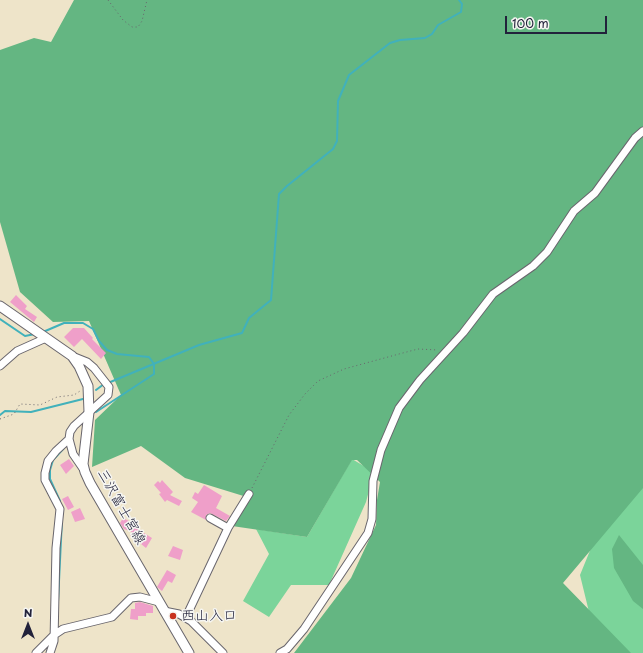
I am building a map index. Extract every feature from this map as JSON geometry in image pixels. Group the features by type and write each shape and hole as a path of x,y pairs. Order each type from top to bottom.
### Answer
{"main road":[{"name":"三沢富士宮線","path":"0,306 72,356 79,366 88,386 89,412 84,464 85,472 189,653"}],"street":[{"path":"280,653 287,649 304,629 368,533 372,519 373,481 381,450 399,408 420,380 463,333 493,294 533,266 546,252 574,211 595,193 635,138 643,131"},
{"path":"0,366 17,351 42,335"},
{"path":"50,653 54,641 56,548 60,509 45,480 45,473 48,461 69,439 74,426 108,395 109,387 87,362 72,356"},
{"path":"69,439 76,459 85,472"},
{"path":"186,618 228,528 249,494"},
{"path":"210,518 228,528"},
{"path":"36,653 54,635 63,629 112,617 131,598 140,597 159,602"},
{"path":"164,611 179,614 192,621 223,653"}],"path":[{"path":"108,0 123,20 132,27 138,27 142,21 146,0"},
{"path":"249,494 289,415 305,394 318,381 344,370 418,349 446,350"},
{"path":"0,419 14,414 20,404 40,406 57,397 74,395 80,391 79,385"}],"green space":[{"path":"74,0 643,0 643,488 563,583 631,653 294,653 351,578 376,525 377,500 380,482 357,460 352,460 307,537 232,526 250,498 185,478 141,446 92,467 95,420 121,395 89,321 53,322 20,292 0,222 0,50 34,38 51,42"},
{"path":"352,459 374,472 366,502 329,585 291,585 269,617 243,601 269,554 256,529 307,537"},
{"path":"643,466 643,653 599,653 580,575 616,487"},
{"path":"619,535 643,565 643,609 633,601 614,568 612,549"}],"building":[{"path":"16,295 27,306 25,309 37,317 34,322 10,302"},
{"path":"73,328 84,328 93,338 92,339 106,353 101,359 82,339 74,347 64,337"},
{"path":"69,459 74,466 66,474 60,465"},
{"path":"162,480 173,492 170,495 182,501 179,506 167,500 165,502 159,494 161,493 154,485 158,481 160,483"},
{"path":"204,485 222,496 216,508 230,516 226,521 210,513 206,515 206,520 191,512 198,502 192,498 195,492 198,494"},
{"path":"68,496 74,507 68,510 62,499"},
{"path":"80,508 85,519 75,522 71,512"},
{"path":"123,518 129,521 128,523 152,538 146,548 130,535 132,532 124,529 120,523"},
{"path":"173,546 183,550 180,560 168,556"},
{"path":"167,570 176,575 172,583 168,581 162,591 157,587"},
{"path":"140,602 153,606 153,613 146,613 146,616 138,616 138,620 130,619 131,609 135,609 135,603"}],"waterway":[{"path":"108,383 199,345 242,333 249,318 271,300 279,194 333,149 337,141 338,101 349,75 390,43 400,40 425,38 432,34 438,25 461,12 462,4 459,0"},
{"path":"0,319 25,336 35,334"},
{"path":"43,332 64,323 83,323 93,329 99,341 107,350 117,354 149,357 154,364 154,374 96,412"},
{"path":"96,390 104,384"},
{"path":"0,415 5,411 31,412 83,399"},
{"path":"60,501 50,479 50,470 53,460 64,448"},
{"path":"58,602 62,519"}],"place":[{"name":"西山入口","path":"173,616"}]}
